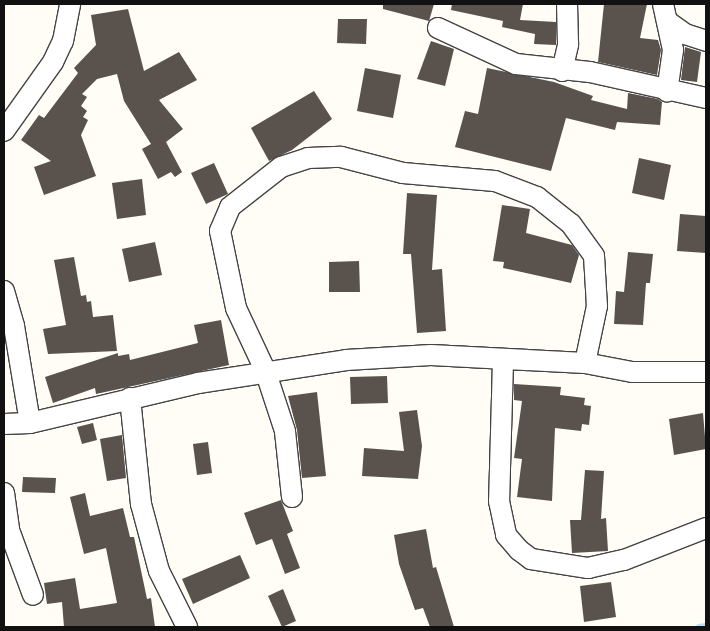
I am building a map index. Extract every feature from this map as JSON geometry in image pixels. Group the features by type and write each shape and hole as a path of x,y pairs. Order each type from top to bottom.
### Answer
{"street":[{"path":"4,131 53,62 63,40 70,4"},
{"path":"562,71 568,44 568,4"},
{"path":"665,12 674,50 667,92"},
{"path":"665,12 685,34 706,41"},
{"path":"438,28 516,64 562,71 590,72 667,92 706,98"},
{"path":"292,497 285,431 265,370 236,308 220,231 230,207 281,167 308,158 341,157 403,173 495,181 537,197 571,224 594,256 597,306 585,363"},
{"path":"4,292 14,326 30,423"},
{"path":"4,424 30,423 130,398 265,370 346,360 431,355 503,361 585,363 632,372 706,372"},
{"path":"503,361 499,500 506,534 519,550 531,559 588,568 624,560 706,528"},
{"path":"130,398 141,504 159,571 187,627"},
{"path":"4,493 9,530 33,595"}],"building":[{"path":"383,4 434,4 429,21 383,9"},
{"path":"452,4 523,4 520,20 556,22 556,45 534,44 535,34 502,27 503,21 451,10"},
{"path":"604,4 647,4 640,38 658,40 661,50 657,75 598,62"},
{"path":"128,9 144,71 179,52 197,80 159,100 183,129 166,142 182,172 175,177 171,172 158,179 142,149 151,144 124,101 117,74 97,79 82,94 87,97 81,106 87,111 83,117 88,120 81,135 96,176 44,195 34,167 51,161 21,140 39,115 44,118 78,73 74,68 96,45 91,15"},
{"path":"338,19 367,19 366,44 337,43"},
{"path":"431,41 454,49 445,86 417,79"},
{"path":"685,47 701,52 697,82 681,80"},
{"path":"365,68 401,75 393,118 357,111"},
{"path":"487,68 554,82 593,96 591,100 627,109 628,93 658,99 662,102 660,125 617,122 615,130 566,118 551,171 455,147 465,111 478,114"},
{"path":"314,91 332,119 292,150 269,161 251,128"},
{"path":"639,158 671,165 664,200 632,193"},
{"path":"214,163 228,194 206,204 191,173"},
{"path":"142,179 146,215 117,219 112,183"},
{"path":"407,193 437,195 432,270 442,269 446,331 417,333 411,254 403,254"},
{"path":"502,205 530,209 526,233 572,245 579,255 571,283 503,268 504,262 493,261"},
{"path":"680,214 706,216 706,253 677,251"},
{"path":"155,242 162,275 129,282 122,249"},
{"path":"628,252 653,254 650,283 646,283 643,325 614,324 616,291 624,292"},
{"path":"74,257 81,296 86,295 87,302 91,301 93,317 113,315 117,351 48,354 43,329 66,325 54,260"},
{"path":"359,261 360,292 329,292 329,262"},
{"path":"221,320 229,365 96,394 95,388 53,403 45,377 118,353 118,356 129,354 130,360 198,343 194,325"},
{"path":"387,376 388,403 351,404 350,377"},
{"path":"514,384 561,387 560,395 585,398 584,405 591,406 589,425 582,424 581,431 555,428 552,501 517,497 522,459 514,458 522,401 514,400"},
{"path":"317,392 326,476 302,478 297,430 288,396"},
{"path":"417,410 422,446 418,479 362,476 364,448 404,451 399,412"},
{"path":"703,413 706,449 674,455 669,419"},
{"path":"93,423 97,440 82,444 77,427"},
{"path":"122,435 126,478 107,481 100,439"},
{"path":"208,442 212,473 197,475 193,444"},
{"path":"585,470 604,471 601,519 606,518 608,551 572,553 570,520 581,520"},
{"path":"23,477 56,478 55,493 22,492"},
{"path":"85,493 90,516 123,508 130,537 134,537 147,599 151,598 155,627 64,627 62,602 47,604 44,583 75,578 80,609 117,603 106,548 84,554 70,497"},
{"path":"281,500 293,531 287,534 300,568 285,574 272,539 256,545 244,513"},
{"path":"426,529 433,568 436,567 454,627 430,627 423,608 415,610 399,564 394,535"},
{"path":"240,555 250,578 193,604 182,579"},
{"path":"611,582 616,617 584,622 580,586"},
{"path":"283,589 296,621 282,627 268,596"}],"waterway":[{"path":"699,627 706,626"}]}
